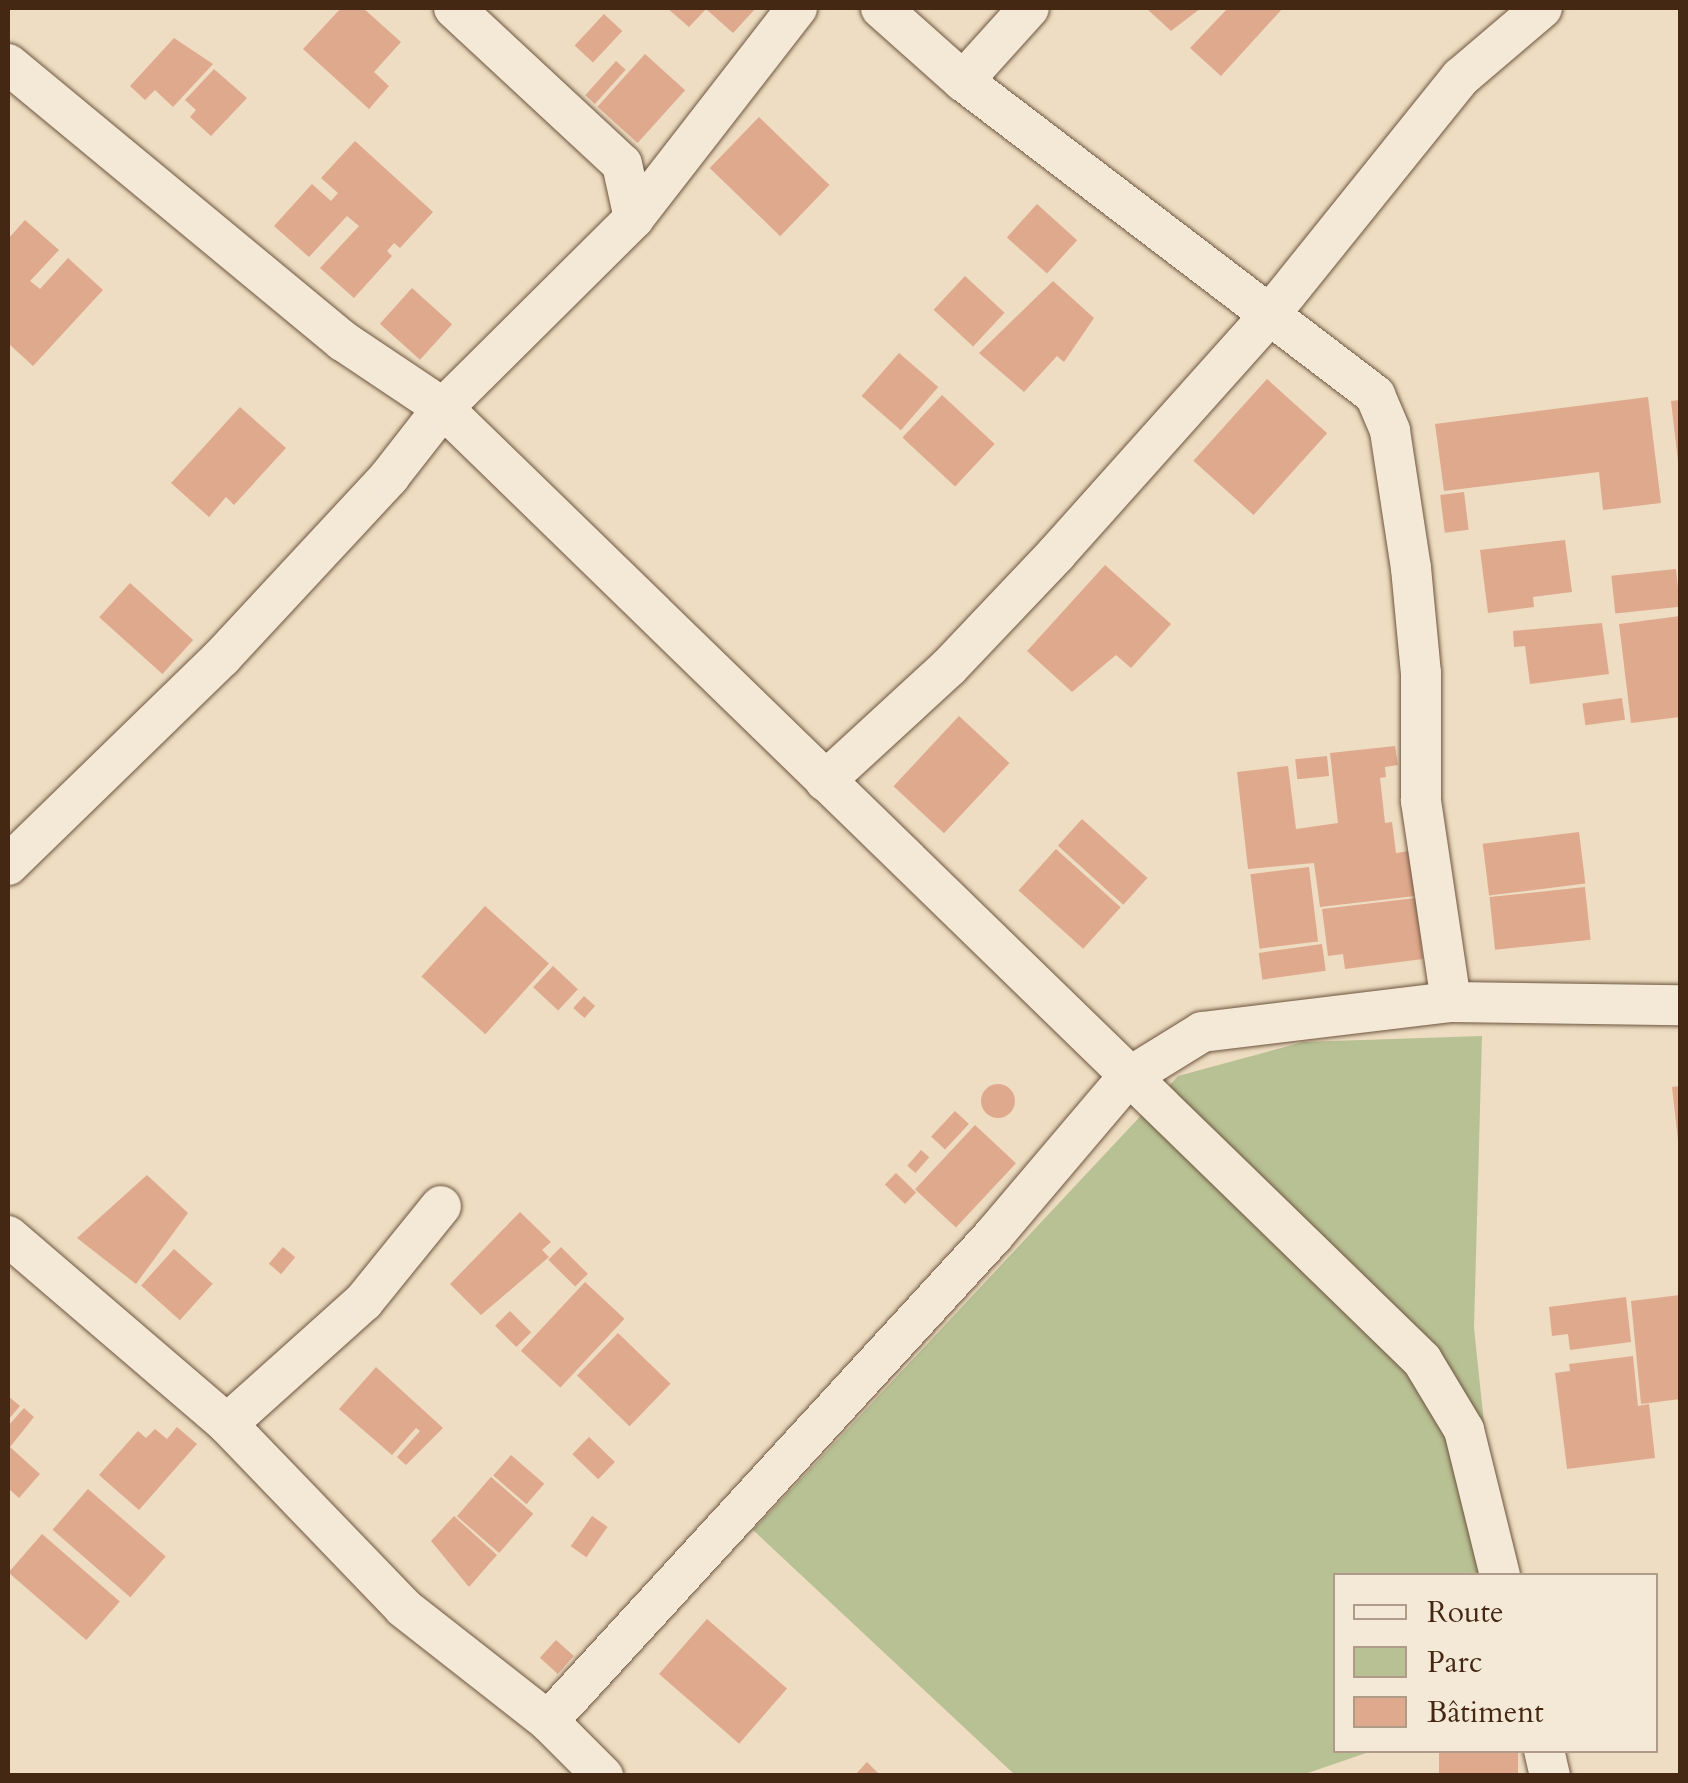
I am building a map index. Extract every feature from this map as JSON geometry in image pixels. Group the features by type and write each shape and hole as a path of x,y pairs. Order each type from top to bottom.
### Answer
{"street":[{"path":"454,8 622,164 634,218"},
{"path":"8,864 222,657 390,477 442,408 634,218 797,8"},
{"path":"881,8 964,81 1267,318 1374,394 1390,432 1421,673 1420,802 1452,1002"},
{"path":"964,81 1029,8"},
{"path":"825,780 950,667 1267,318 1460,77 1542,8"},
{"path":"8,64 343,341 442,408 1126,1079 1422,1360 1464,1430 1499,1573"},
{"path":"548,1720 993,1236 1126,1079 1202,1032 1452,1002 1680,1005"},
{"path":"228,1424 364,1301 441,1206"},
{"path":"8,1236 228,1424 360,1568 548,1720 603,1776"}],"green space":[{"path":"1482,1036 1474,1328 1500,1573 1333,1573 1333,1753 1366,1753 1302,1775 1015,1775 753,1530 1178,1076 1303,1042"}],"building":[{"path":"341,8 363,8 401,42 374,72 389,86 369,109 303,49"},
{"path":"667,8 756,8 733,33 706,9 689,27"},
{"path":"1146,8 1201,8 1171,31"},
{"path":"1228,8 1283,8 1221,76 1190,48"},
{"path":"604,14 622,31 593,62 575,45"},
{"path":"174,38 213,64 173,107 155,90 145,100 130,86"},
{"path":"645,54 685,90 638,143 597,107"},
{"path":"616,61 626,70 595,104 585,95"},
{"path":"214,69 247,98 211,136 190,117 196,110 185,100"},
{"path":"759,117 829,185 780,236 710,168"},
{"path":"355,141 433,212 400,248 394,243 387,251 392,256 354,298 320,268 359,226 347,216 309,257 274,226 312,184 331,201 338,193 321,178"},
{"path":"1037,204 1077,240 1047,274 1007,237"},
{"path":"25,220 59,250 30,281 40,289 68,258 103,290 33,366 8,343 8,239"},
{"path":"965,276 1004,313 973,346 934,310"},
{"path":"1053,281 1094,318 1064,362 1057,356 1024,392 979,353"},
{"path":"412,288 452,324 420,360 380,324"},
{"path":"899,353 938,387 901,430 862,396"},
{"path":"1267,379 1327,433 1254,515 1193,461"},
{"path":"942,395 995,444 955,487 902,437"},
{"path":"1648,397 1661,503 1603,510 1599,472 1444,491 1435,424"},
{"path":"1680,400 1680,461 1678,461 1671,401"},
{"path":"240,407 286,448 234,505 226,497 209,517 171,483"},
{"path":"1464,492 1469,530 1445,533 1440,495"},
{"path":"1565,540 1572,592 1533,597 1534,607 1488,613 1480,550"},
{"path":"1105,565 1171,624 1131,668 1116,655 1072,692 1027,651"},
{"path":"1676,569 1680,607 1615,614 1611,576"},
{"path":"130,583 193,640 162,674 99,617"},
{"path":"1680,616 1680,717 1631,723 1619,624"},
{"path":"1602,623 1609,674 1530,684 1525,646 1514,647 1513,631"},
{"path":"1622,698 1625,720 1585,725 1582,704"},
{"path":"959,716 1009,763 944,833 894,786"},
{"path":"1395,746 1398,765 1385,767 1386,777 1380,778 1385,823 1392,822 1396,853 1409,851 1415,896 1320,907 1314,863 1248,869 1237,772 1288,766 1296,829 1338,823 1330,753"},
{"path":"1327,756 1329,776 1297,779 1295,759"},
{"path":"1082,819 1147,878 1123,905 1058,846"},
{"path":"1579,832 1585,884 1489,895 1483,844"},
{"path":"1056,849 1121,907 1083,949 1019,891"},
{"path":"1309,867 1318,941 1260,949 1250,874"},
{"path":"1585,887 1591,940 1495,950 1490,897"},
{"path":"1416,898 1423,959 1345,969 1343,954 1328,956 1322,909"},
{"path":"485,906 549,964 485,1034 421,977"},
{"path":"1322,944 1326,971 1262,980 1259,953"},
{"path":"553,966 578,989 558,1010 533,987"},
{"path":"584,996 595,1006 584,1018 573,1008"},
{"path":"998,1084 1010,1089 1015,1101 1010,1113 998,1118 986,1113 981,1101 986,1089"},
{"path":"1680,1086 1680,1139 1678,1140 1672,1087"},
{"path":"955,1111 969,1124 945,1150 931,1137"},
{"path":"975,1125 1016,1163 956,1228 915,1189"},
{"path":"921,1150 929,1157 916,1173 907,1166"},
{"path":"896,1173 916,1192 905,1204 885,1185"},
{"path":"147,1175 188,1213 136,1284 77,1238"},
{"path":"520,1212 551,1242 542,1250 549,1257 481,1315 450,1284"},
{"path":"283,1247 295,1257 281,1274 269,1264"},
{"path":"561,1247 588,1274 575,1287 548,1260"},
{"path":"174,1249 213,1284 180,1320 141,1285"},
{"path":"585,1282 624,1319 560,1388 521,1351"},
{"path":"1680,1295 1680,1399 1641,1404 1631,1301"},
{"path":"1626,1297 1631,1342 1570,1350 1568,1334 1552,1336 1549,1307"},
{"path":"510,1311 531,1332 516,1347 495,1326"},
{"path":"618,1333 671,1384 630,1426 577,1375"},
{"path":"1633,1356 1638,1406 1649,1404 1655,1458 1567,1469 1555,1373 1570,1371 1569,1364"},
{"path":"376,1367 443,1428 406,1465 397,1457 420,1431 416,1428 392,1455 339,1409"},
{"path":"8,1396 20,1406 8,1420"},
{"path":"24,1408 34,1417 10,1447 40,1474 19,1498 8,1488 8,1426"},
{"path":"177,1427 197,1444 139,1510 99,1475 138,1431 146,1438 155,1429 167,1439"},
{"path":"589,1437 615,1462 598,1479 572,1454"},
{"path":"511,1455 544,1484 526,1504 493,1475"},
{"path":"491,1477 533,1514 499,1553 457,1516"},
{"path":"88,1489 166,1557 130,1597 53,1530"},
{"path":"454,1516 497,1555 469,1587 431,1541"},
{"path":"592,1516 608,1527 586,1557 571,1546"},
{"path":"42,1534 120,1602 86,1640 9,1572"},
{"path":"707,1619 787,1689 739,1744 659,1674"},
{"path":"556,1640 574,1656 558,1674 540,1658"},
{"path":"1439,1753 1518,1753 1518,1776 1439,1776"},
{"path":"867,1762 881,1776 854,1776"}]}
